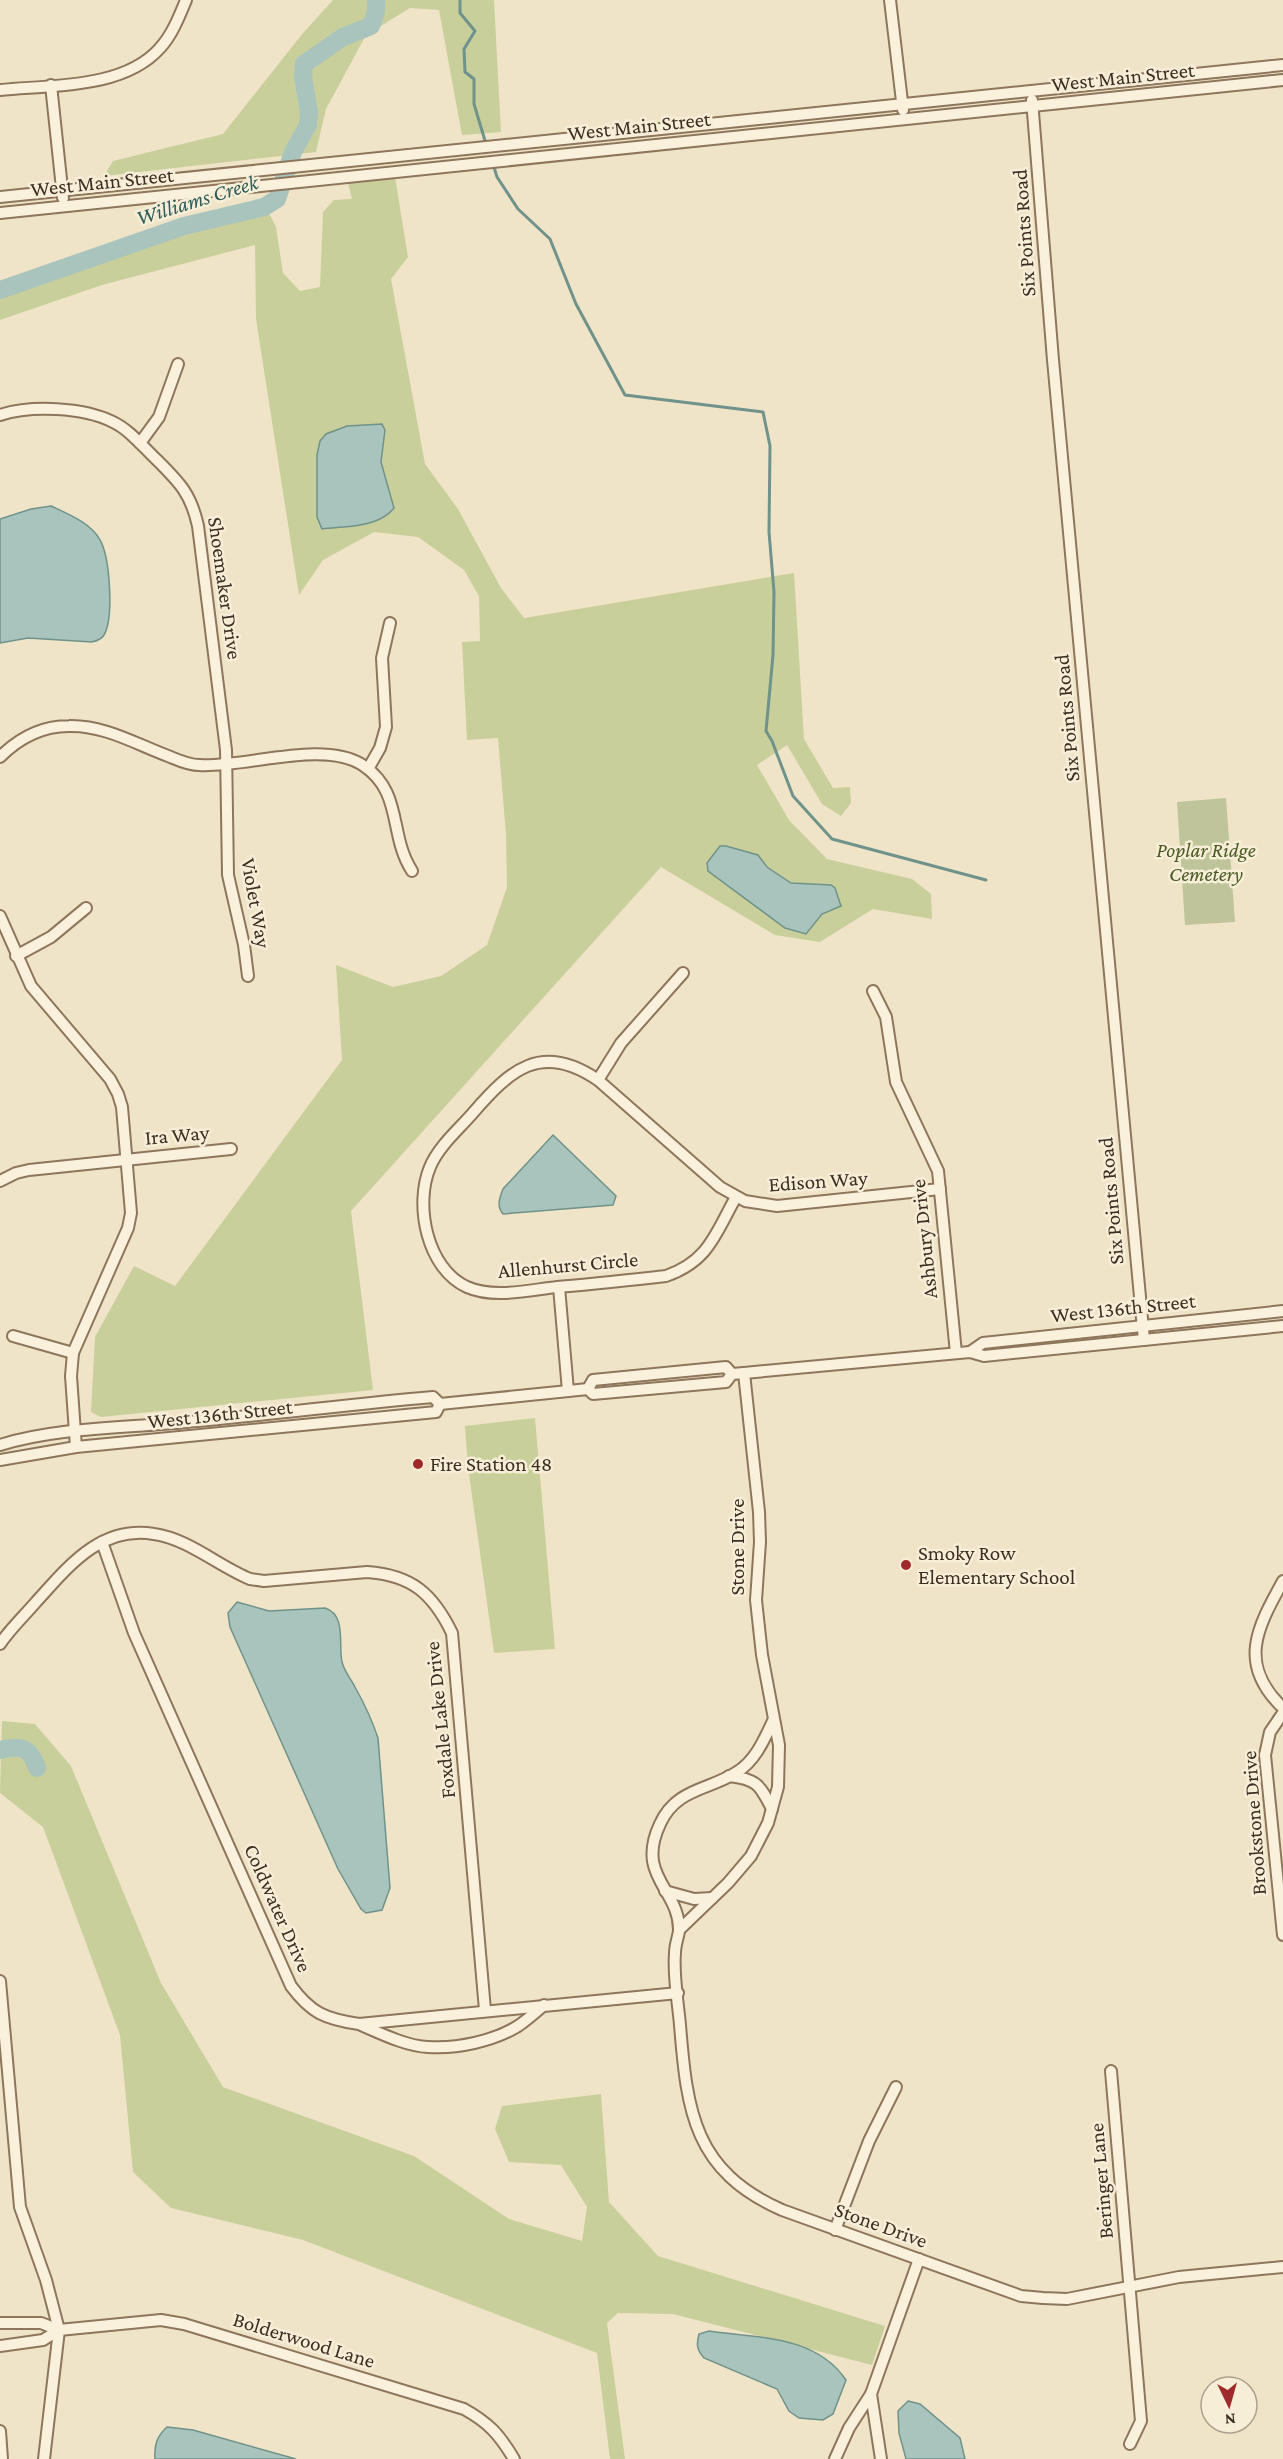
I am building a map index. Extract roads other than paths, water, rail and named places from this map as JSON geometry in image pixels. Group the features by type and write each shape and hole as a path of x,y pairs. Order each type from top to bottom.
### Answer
{"street":[{"path":"0,90 107,79 127,73 143,64 166,40 186,0"},
{"path":"890,0 904,120"},
{"name":"West Main Street","path":"0,197 256,169 1283,66"},
{"name":"West Main Street","path":"0,213 317,178 1283,81"},
{"path":"51,85 64,206"},
{"name":"Six Points Road","path":"1031,91 1057,402 1144,1340"},
{"path":"140,443 159,417 178,364"},
{"name":"Shoemaker Drive","path":"0,416 36,408 89,414 113,422 140,443 188,493 194,508 220,692 226,764"},
{"path":"368,769 380,747 386,727 382,658 390,623"},
{"path":"0,757 8,749 32,734 49,728 84,726 100,729 192,765 326,754 348,758 368,769 381,781 391,799 399,844 412,871"},
{"name":"Violet Way","path":"226,764 228,875 244,945 248,976"},
{"path":"16,956 51,938 86,908"},
{"path":"0,916 31,987 110,1079 118,1094 127,1159 131,1213 128,1228 73,1353 71,1376 76,1448"},
{"path":"598,1080 621,1043 683,973"},
{"name":"Ashbury Drive","path":"873,990 886,1017 896,1082 934,1159 940,1189 956,1353"},
{"name":"Allenhurst Circle","path":"598,1080 585,1071 566,1064 548,1062 537,1063 512,1074 498,1084 436,1155 425,1183 428,1238 432,1251 453,1278 467,1287 485,1292 512,1292 666,1276 692,1264 704,1252 736,1197"},
{"name":"Edison Way","path":"598,1080 720,1187 736,1197 761,1205 777,1206 940,1189"},
{"name":"Ira Way","path":"0,1181 16,1173 29,1170 231,1149"},
{"path":"559,1287 568,1391"},
{"name":"West 136th Street","path":"970,1352 983,1343 1283,1311"},
{"name":"West 136th Street","path":"0,1445 22,1439 75,1432 433,1397 441,1404 588,1389 593,1395 726,1382 738,1374 956,1353 970,1352 984,1356 1283,1326"},
{"path":"13,1336 73,1353"},
{"name":"Stone Drive","path":"679,1930 751,1856 768,1823 779,1770 779,1745 773,1721 756,1600 760,1542 759,1512 738,1374"},
{"name":"West 136th Street","path":"0,1460 76,1448 435,1412 441,1404"},
{"name":"Foxdale Lake Drive","path":"102,1542 120,1536 154,1534 192,1549 238,1574 264,1581 367,1572 383,1573 421,1588 434,1601 452,1633 455,1655 485,2010"},
{"path":"0,1644 82,1554 102,1542"},
{"name":"Coldwater Drive","path":"102,1542 134,1633 291,1986 310,2008 336,2021 359,2024 678,1993"},
{"path":"1283,1581 1262,1621 1254,1651 1255,1663 1262,1682 1283,1708"},
{"name":"Brookstone Drive","path":"1283,1713 1270,1732 1265,1755 1279,1860 1283,1935"},
{"name":"Stone Drive","path":"773,1721 755,1755 737,1773 702,1786 678,1800 660,1822 652,1858 658,1880 672,1904 679,1930 674,1961 689,2103 702,2142 729,2177 758,2199 835,2230 1021,2296 1066,2299 1223,2271 1283,2267"},
{"path":"729,1776 743,1777 758,1785 772,1809"},
{"path":"665,1891 694,1899 712,1898"},
{"path":"0,1981 20,2207 46,2280 59,2330 44,2459"},
{"path":"359,2024 389,2037 427,2047 452,2046 482,2041 517,2027 544,2005"},
{"name":"Beringer Lane","path":"1111,2071 1141,2421 1130,2445"},
{"path":"835,2230 869,2141 896,2087"},
{"path":"835,2459 849,2428 871,2394 919,2259"},
{"name":"Bolderwood Lane","path":"0,2346 43,2340 59,2330 161,2320 184,2325 464,2409 487,2422 503,2440 514,2459"},
{"name":"Bolderwood Lane","path":"0,2323 41,2323 59,2330"},
{"path":"871,2394 881,2459"},
{"path":"0,2431 2,2459"}],"water":[{"path":"382,424 385,430 381,462 394,508 387,515 371,523 322,529 317,517 317,455 320,441 326,434 347,426"},
{"path":"51,506 85,524 100,540 110,588 107,627 103,637 92,642 28,638 0,643 0,519 31,509"},
{"path":"720,846 758,855 767,867 791,883 831,885 835,888 841,906 822,914 806,934 785,928 708,871 707,863"},
{"path":"553,1135 616,1196 613,1205 503,1214 499,1205 503,1189"},
{"path":"237,1602 269,1611 325,1608 336,1617 339,1624 343,1665 365,1705 378,1738 390,1888 382,1910 366,1913 361,1909 338,1869 230,1627 228,1613"},
{"path":"709,2331 784,2341 819,2354 846,2380 833,2414 823,2420 799,2418 789,2411 777,2389 704,2358 698,2347 698,2338 699,2334"},
{"path":"908,2401 920,2404 960,2438 965,2459 906,2459 899,2433 898,2411"},
{"path":"167,2427 193,2430 296,2459 155,2459 157,2441"}],"waterway":[{"name":"Williams Creek","path":"0,290 184,226 264,207 277,199 293,152 308,125 309,112 303,77 304,64 343,37 371,26 376,12 376,0"},
{"path":"460,0 460,13 475,31 464,49 465,72 474,79 474,104 486,144"},
{"path":"493,164 497,177 518,209 550,239 576,304 625,395 763,412 770,446 769,532 774,592 773,655 766,731 793,796 832,839 986,880"},
{"name":"Williams Creek","path":"0,1750 24,1749 31,1756 37,1768"}],"place":[{"name":"Fire Station 48","path":"418,1464"},
{"name":"Smoky Row Elementary School","path":"906,1565"}],"park label":[{"name":"Poplar Ridge Cemetery","path":"1206,862"}]}
